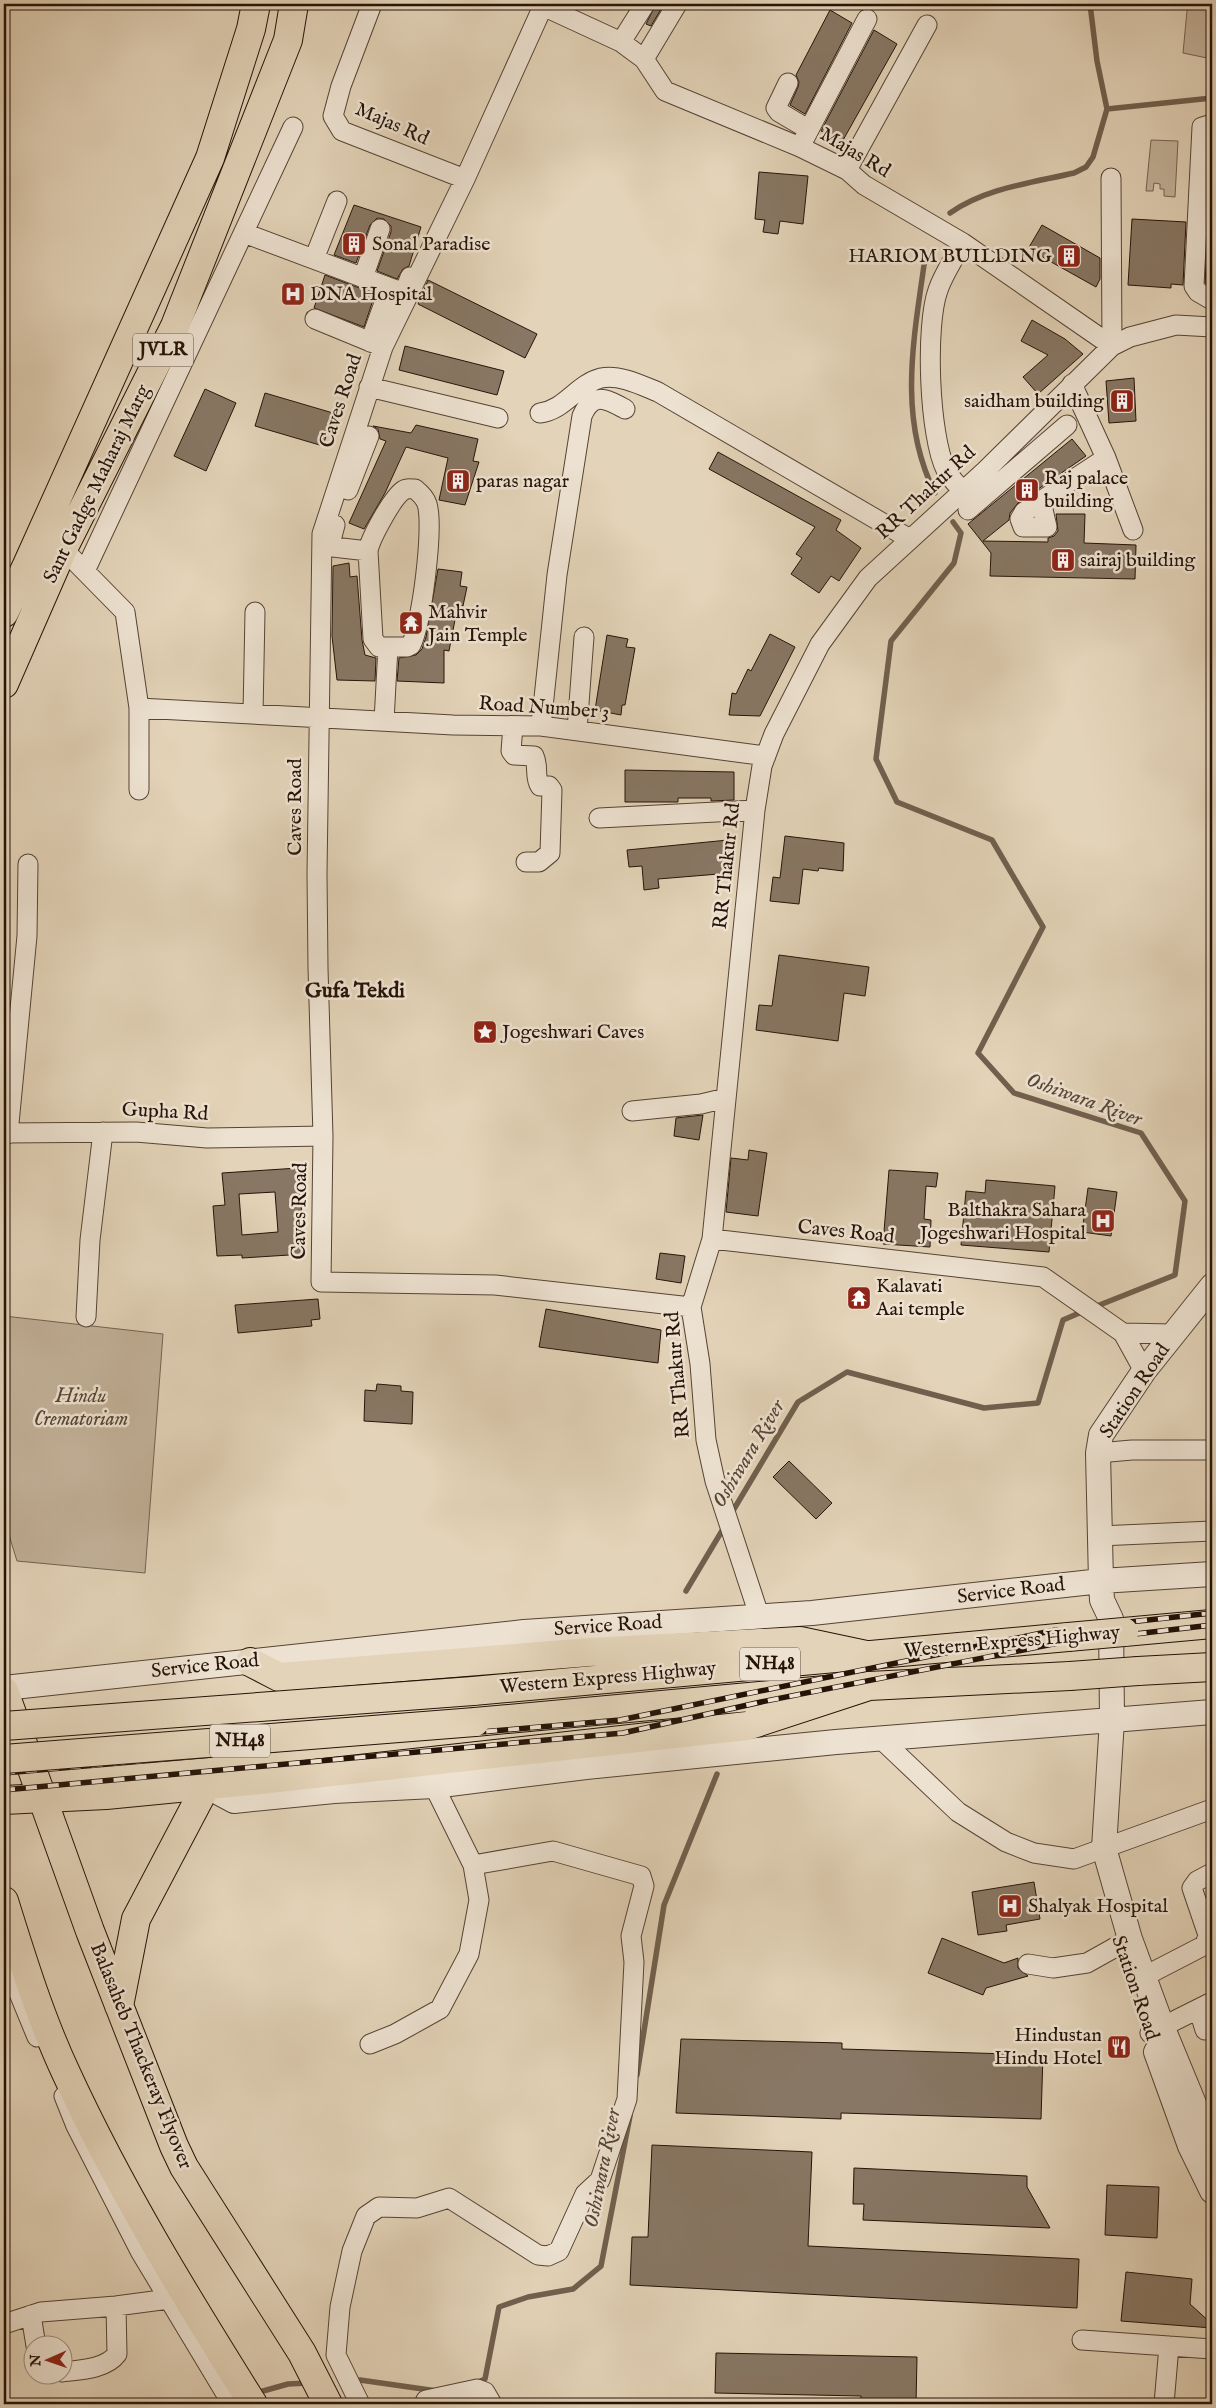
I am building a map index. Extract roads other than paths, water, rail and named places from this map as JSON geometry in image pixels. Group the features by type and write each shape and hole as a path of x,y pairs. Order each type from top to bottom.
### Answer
{"main road":[{"name":"JVLR","path":"4,613 210,158 251,29 256,4"},
{"name":"Sant Gadge Maharaj Marg","path":"4,684 63,549 175,326 288,40 294,4"},
{"name":"Western Express Highway","path":"4,1726 472,1690 1212,1624"},
{"path":"250,1662 278,1677 589,1652 800,1641 866,1656"},
{"name":"Western Express Highway","path":"4,1759 476,1722 869,1686 1212,1667"},
{"path":"4,1800 106,1795 206,1786 267,1789 315,1784 746,1726 869,1686"},
{"path":"4,1690 43,1798"},
{"path":"119,2006 136,1919 206,1786"},
{"name":"Balasaheb Thackeray Flyover","path":"43,1798 119,2006 174,2146 184,2167 302,2353 328,2404"},
{"path":"4,1901 21,1957 66,2074 131,2216 154,2243 252,2404"}],"street":[{"name":"Majas Rd","path":"372,4 341,86 333,116 342,130 464,179"},
{"path":"622,42 645,4"},
{"path":"644,59 676,4"},
{"name":"Majas Rd","path":"543,5 622,42 644,59 665,91 796,145 847,170 864,185 963,243 1112,346"},
{"name":"Caves Road","path":"543,5 406,301 376,345 369,387 322,534 318,717 318,959 323,1136 321,1282 495,1285 691,1307"},
{"path":"861,22 796,145 801,125 861,22"},
{"path":"847,170 927,25"},
{"path":"788,83 776,108 778,112 801,125"},
{"path":"1212,124 1202,127 1194,286 1198,292 1212,300"},
{"path":"85,571 292,127"},
{"path":"1110,178 1112,346"},
{"path":"321,265 336,201"},
{"path":"363,278 380,230"},
{"path":"244,233 387,295 406,301"},
{"path":"321,265 404,293 425,235"},
{"path":"962,491 946,470 939,447 931,392 930,361 933,312 938,291 949,265 963,243"},
{"path":"315,319 376,345 387,295"},
{"name":"RR Thakur Rd","path":"759,1616 741,1555 715,1481 706,1440 700,1364 691,1307 712,1239 755,810 766,756 774,734 820,644 868,578 999,456 1112,346 1130,337 1176,325 1212,327"},
{"path":"540,413 551,412 586,386 601,378 622,379 658,392 910,539"},
{"path":"1072,384 1106,458 1133,530"},
{"path":"369,387 498,418"},
{"path":"542,726 557,575 582,416 587,406 605,398 625,409"},
{"path":"968,510 1067,425"},
{"path":"368,551 335,548 331,545 331,540 369,436"},
{"path":"999,456 1013,472"},
{"path":"1041,501 1106,458"},
{"path":"407,489 415,489 419,492 428,510 428,562 414,639 409,646 388,647 379,647 373,639 368,551 370,541 399,494 407,489"},
{"path":"63,549 125,612 139,708 139,790"},
{"path":"253,714 255,612"},
{"path":"577,730 584,637"},
{"path":"384,721 388,647"},
{"name":"Road Number 3","path":"139,708 384,721 542,726 766,756"},
{"path":"513,726 511,751 514,755 534,756 537,782 540,786 549,786 552,790 550,853 539,862 526,862"},
{"path":"599,818 755,810"},
{"path":"6,1133 27,936 28,864"},
{"path":"632,1110 700,1104 726,1098"},
{"path":"86,1317 90,1240 103,1132"},
{"name":"Gupha Rd","path":"6,1133 103,1132 208,1138 323,1136"},
{"name":"Caves Road","path":"712,1239 1042,1276 1123,1333 1144,1370"},
{"name":"Station Road","path":"1212,1286 1144,1370 1101,1435 1098,1453 1102,1590 1095,1618 1106,1720 1097,1851 1125,1941 1156,2029 1206,2147 1212,2191"},
{"path":"1123,1333 1173,1334"},
{"path":"1098,1453 1132,1450 1212,1450"},
{"path":"1100,1536 1212,1531"},
{"name":"Service Road","path":"4,1690 524,1632 1102,1590 1212,1574"},
{"path":"315,1784 434,1786 586,1767 881,1739 1212,1712"},
{"path":"881,1739 958,1812 1006,1842 1034,1853 1074,1859 1212,1809"},
{"path":"370,2044 395,2034 440,2010 469,1954 479,1900 473,1865 434,1786"},
{"path":"360,2404 336,2355 340,2306 352,2251 366,2216 380,2207 417,2208 449,2198 538,2255 548,2256 559,2251 585,2194 600,2180 627,2099 634,1962 631,1936 644,1886 641,1876 553,1852 473,1865"},
{"path":"1145,1976 1205,1945 1208,1935 1192,1888 1197,1881 1212,1873"},
{"path":"1028,1964 1053,1968 1087,1963 1125,1941"},
{"name":"Station Road","path":"1125,1941 1145,1976 1156,2029"},
{"path":"4,1957 76,2126 131,2216 169,2299 232,2404"},
{"path":"1156,2029 1207,2005"},
{"path":"1205,2030 1201,2017 1207,2005"},
{"path":"4,2324 41,2312 116,2306 169,2299"},
{"path":"72,2370 88,2368 114,2358 117,2354 116,2306"},
{"path":"31,2315 34,2336"},
{"path":"1082,2340 1212,2349"},
{"path":"1164,2404 1170,2346"},
{"path":"424,2404 426,2400 477,2389 484,2392 492,2404"}],"waterway":[{"name":"Oshiwara River","path":"950,213 979,198 1009,187 1074,173 1086,167 1093,157 1107,109 1097,61 1090,4"},
{"path":"1107,109 1212,98"},
{"name":"Oshiwara River","path":"925,258 913,348 912,407 923,465 935,493"},
{"name":"Oshiwara River","path":"953,522 961,533 954,563 891,641 876,759 897,802 992,840 1043,927 978,1053 1014,1093 1141,1133 1185,1201 1175,1275 1092,1308"},
{"name":"Oshiwara River","path":"731,1514 798,1402 847,1372 984,1408 1038,1403 1063,1320 1084,1311"},
{"name":"Oshiwara River","path":"686,1591 726,1524"},
{"name":"Oshiwara River","path":"637,2075 664,1905 717,1774"},
{"name":"Oshiwara River","path":"476,2383 485,2379 499,2307 528,2297 573,2289 601,2266 630,2116"},
{"name":"Oshiwara River","path":"360,2380 437,2391"},
{"name":"Oshiwara River","path":"256,2393 288,2384 308,2383"}],"railway":[{"path":"4,1773 620,1720 1056,1630 1212,1613"},
{"path":"4,1790 623,1733 761,1702 1058,1643 1212,1625"}],"place":[{"name":"Sonal Paradise","path":"354,244"},
{"name":"HARIOM BUILDING","path":"1069,256"},
{"name":"DNA Hospital","path":"293,294"},
{"name":"saidham building","path":"1122,401"},
{"name":"paras nagar","path":"458,481"},
{"name":"Raj palace building","path":"1027,490"},
{"name":"sairaj building","path":"1063,560"},
{"name":"Mahvir Jain Temple","path":"411,623"},
{"name":"Jogeshwari Caves","path":"485,1032"},
{"name":"Balthakra Sahara Jogeshwari Hospital","path":"1103,1221"},
{"name":"Kalavati Aai temple","path":"859,1298"},
{"name":"Shalyak Hospital","path":"1010,1906"},
{"name":"Hindustan Hindu Hotel","path":"1119,2047"}],"district":[{"name":"Gufa Tekdi","path":"355,991"}],"park label":[{"name":"Hindu Crematoriam","path":"81,1408"}]}
